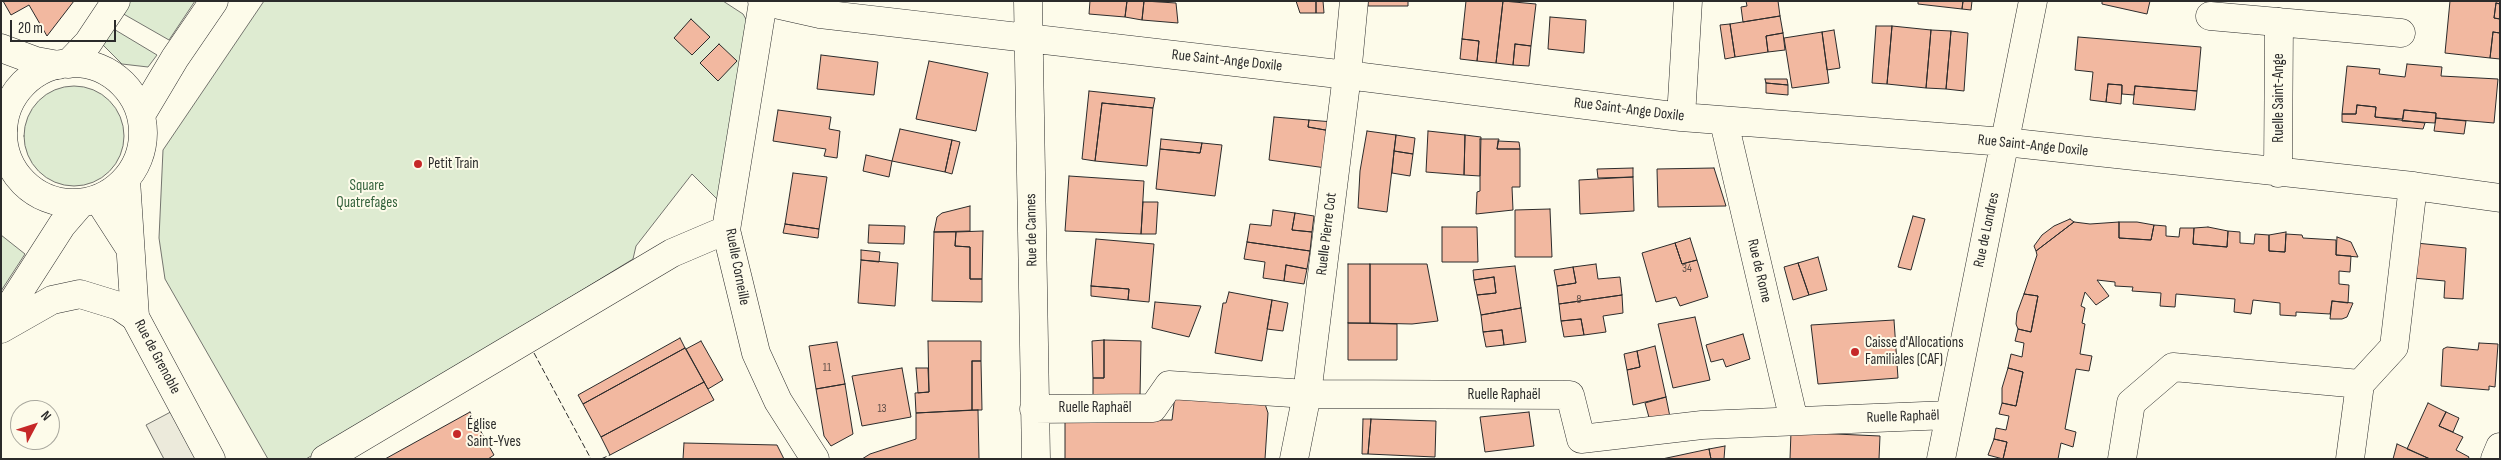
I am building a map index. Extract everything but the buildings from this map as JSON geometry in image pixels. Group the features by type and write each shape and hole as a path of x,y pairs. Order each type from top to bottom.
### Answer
{"street":[{"path":"89,201 58,202 36,192 18,177 4,163 2,126 14,95 26,81 41,71 63,64 88,44 116,1"},
{"path":"141,115 175,58 214,1"},
{"name":"Rue de Cannes","path":"1028,1 1036,459"},
{"name":"Ruelle Pierre Cot","path":"1294,459 1307,394 1347,75 1354,1"},
{"path":"1681,117 1688,1"},
{"name":"Rue de Londres","path":"1941,459 2033,1"},
{"name":"Rue Saint-Ange Doxile","path":"762,2 820,14 1347,75 1724,122 2006,142 2278,173 2494,193"},
{"name":"Ruelle Corneille","path":"762,2 726,230 756,354 778,401 815,459"},
{"path":"2210,16 2401,33"},
{"name":"Ruelle Saint-Ange","path":"2278,173 2279,22"},
{"path":"1,48 36,61 92,66 114,76 130,93 141,115 143,132 136,166 126,180 89,201 62,225 1,320"},
{"name":"Rue de Rome","path":"1724,122 1794,421"},
{"name":"Rue de Grenoble","path":"126,180 135,317 211,459"},
{"path":"2350,459 2360,384 2394,347 2413,186"},
{"name":"Rue de Grenoble","path":"89,201 130,248"},
{"path":"325,459 672,254 726,230"},
{"path":"1,329 52,300 80,294 118,306 135,317"},
{"path":"2122,459 2131,402 2173,368 2360,384"},
{"name":"Ruelle Raphaël","path":"1034,408 1153,408 1169,386 1307,394 1570,395 1579,449 1702,426 1949,415"},
{"path":"2495,459 2500,447"}],"green space":[{"path":"128,1 195,1 169,40 120,12"},
{"name":"Square Quatrefages","path":"264,1 723,1 743,14 747,21 719,201 692,174 636,246 633,259 306,459 268,459 165,279 159,238 163,150"},
{"path":"112,28 157,55 148,67 122,64 103,45"},
{"path":"74,86 93,90 110,100 120,117 124,136 120,155 110,172 93,182 74,186 55,182 38,172 28,155 24,136 28,117 38,100 55,90"},
{"path":"1,235 25,254 1,291"}],"shaded area":[{"path":"182,406 211,459 164,459 146,425"}],"fence":[{"path":"534,353 591,459"},
{"path":"601,459 610,455"}],"place":[{"name":"Petit Train","path":"418,164"},
{"name":"Caisse d'Allocations Familiales (CAF)","path":"1855,352"},
{"name":"Église Saint-Yves","path":"457,434"}]}
